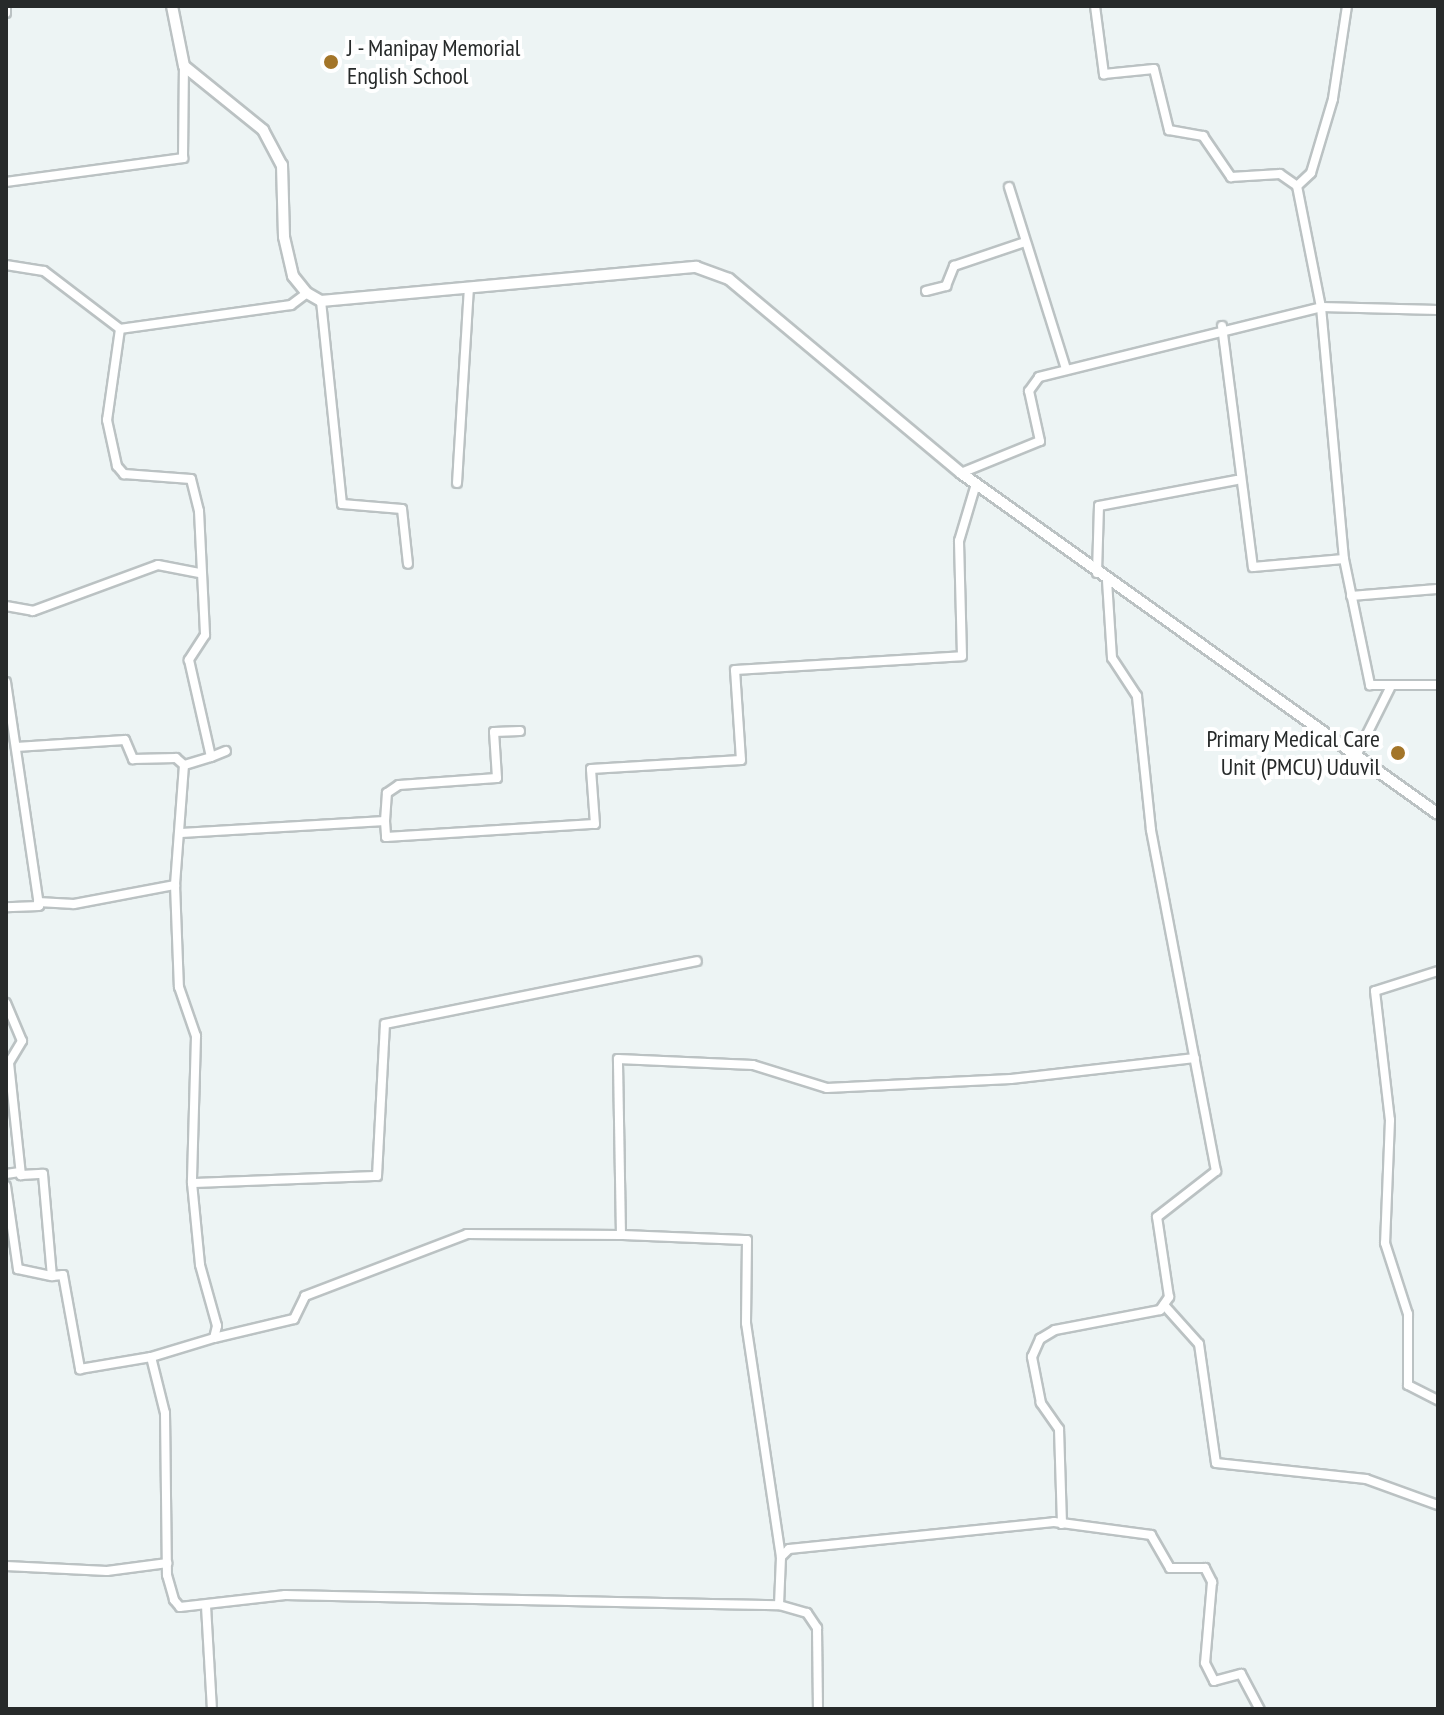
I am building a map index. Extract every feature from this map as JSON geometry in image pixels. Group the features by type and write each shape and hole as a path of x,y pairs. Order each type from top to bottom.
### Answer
{"street":[{"path":"6,6 6,13"},
{"path":"6,182 183,158 184,66 172,6"},
{"path":"1095,6 1104,74 1154,69 1169,130 1203,136 1231,177 1280,174 1297,186 1321,307 1344,559 1364,671 1370,685 1390,688 1438,685"},
{"path":"1297,186 1311,173 1333,99 1347,6"},
{"path":"184,66 263,130 282,165 293,276 307,293 321,301 696,267 729,279 961,473 1107,581 1435,809"},
{"path":"1009,187 1066,369"},
{"path":"926,291 946,286 954,266 966,260 1025,242"},
{"path":"6,265 44,271 120,329 291,305 307,293"},
{"path":"457,483 469,288"},
{"path":"321,301 342,504 402,509 408,564"},
{"path":"961,473 1040,441 1029,391 1039,377 1222,326 1321,307 1438,310"},
{"path":"1222,326 1237,480 1253,567 1344,559"},
{"path":"120,329 107,420 117,466 124,474 196,482 205,635 189,660 211,757"},
{"path":"1097,573 1099,506 1237,480"},
{"path":"520,731 494,732 497,778 399,785 387,793 386,837 595,824 591,769 741,760 735,670 962,656 959,541 976,484"},
{"path":"6,606 33,611 158,565 199,573"},
{"path":"1107,581 1112,658 1137,696 1151,830 1216,1171 1157,1217 1164,1305 1199,1344 1216,1463 1366,1479 1438,1505"},
{"path":"1351,596 1437,589"},
{"path":"6,682 38,902"},
{"path":"1356,756 1390,688"},
{"path":"16,747 125,740 133,759 176,758 184,765"},
{"path":"184,765 226,751"},
{"path":"184,765 175,885 179,987 196,1036 192,1183 214,1338"},
{"path":"181,833 385,821"},
{"path":"6,907 38,902 74,904 175,885"},
{"path":"192,1183 377,1176 385,1024 697,961"},
{"path":"1438,971 1375,991 1390,1120 1385,1243 1408,1314 1408,1385 1438,1400"},
{"path":"6,1003 22,1041 9,1063 20,1172"},
{"path":"621,1235 618,1059 753,1065 827,1088 1011,1079 1195,1058"},
{"path":"6,1174 43,1174 52,1276"},
{"path":"6,1186 18,1269 52,1276 63,1275 80,1369 151,1357 294,1319 305,1296 467,1234 747,1240 746,1323 781,1557 779,1605"},
{"path":"1062,1524 1059,1429 1033,1380 1040,1339 1164,1305"},
{"path":"151,1357 170,1481 167,1563 180,1607 285,1595 779,1605 807,1613 817,1628 818,1709"},
{"path":"781,1557 804,1547 1062,1524 1151,1535 1170,1568 1205,1568 1212,1582 1205,1663 1214,1681 1241,1674 1260,1709"},
{"path":"6,1566 107,1571 167,1563"},
{"path":"206,1606 212,1709"}],"place":[{"name":"J - Manipay Memorial English School","path":"331,62"},
{"name":"Primary Medical Care Unit (PMCU) Uduvil","path":"1398,753"}]}
